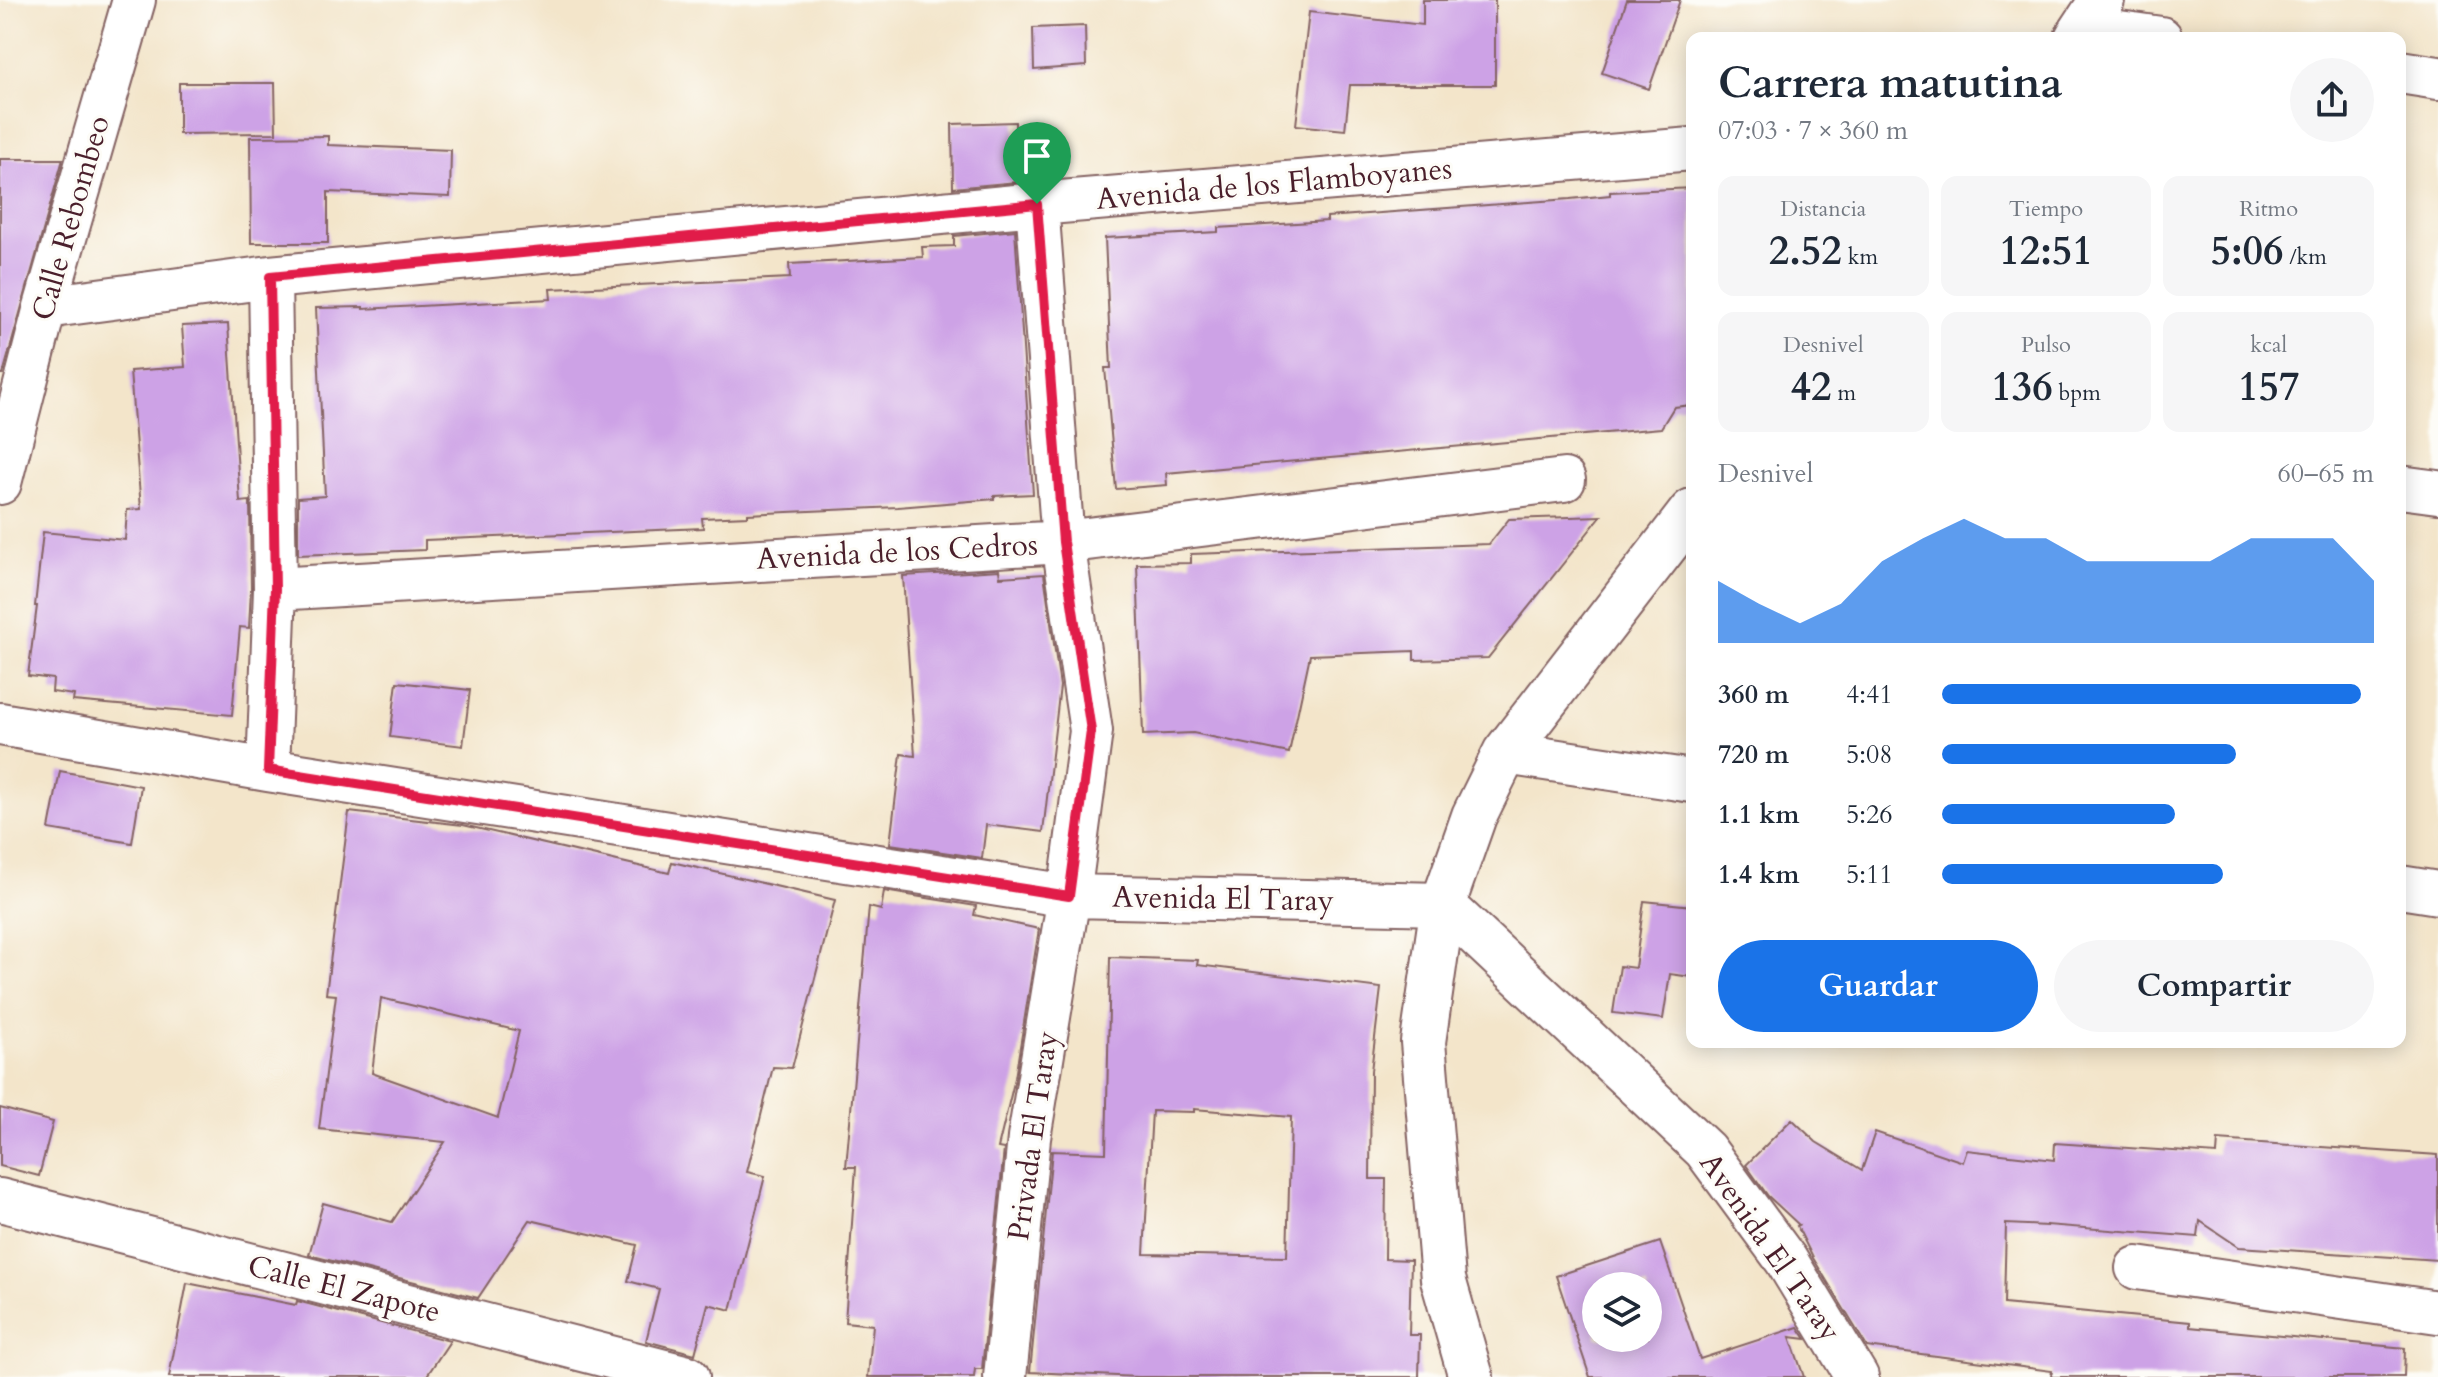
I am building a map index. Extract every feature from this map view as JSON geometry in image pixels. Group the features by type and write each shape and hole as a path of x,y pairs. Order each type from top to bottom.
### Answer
{"street":[{"name":"Calle Rebombeo","path":"0,483 45,307 134,0"},
{"path":"2088,22 2134,32"},
{"path":"2406,73 2438,78"},
{"name":"Avenida de los Flamboyanes","path":"45,307 270,277 1037,204 1686,150"},
{"name":"Privada El Taray","path":"1005,1377 1029,1138 1069,896 1091,731 1063,542 1037,204"},
{"path":"268,770 275,589 270,277"},
{"name":"Avenida de los Cedros","path":"275,589 1063,542 1564,480"},
{"path":"2406,488 2438,492"},
{"path":"1471,1377 1443,1279 1423,1042 1443,904 1474,816 1505,753 1686,519"},
{"name":"Avenida El Taray","path":"0,724 268,770 1069,896 1443,904 1705,1150 1786,1260 1857,1377"},
{"path":"1505,753 1686,780"},
{"path":"2406,888 2438,893"},
{"name":"Calle El Zapote","path":"0,1200 688,1377"},
{"path":"2137,1268 2438,1312"}],"building":[{"path":"1423,0 1495,0 1495,85 1350,85 1345,130 1296,125 1309,12 1423,25"},
{"path":"1627,0 1680,0 1649,89 1602,73"},
{"path":"1085,26 1086,66 1034,70 1033,28"},
{"path":"179,83 275,83 276,133 179,134"},
{"path":"1015,122 1017,182 953,188 952,124"},
{"path":"328,136 328,145 451,150 450,197 328,192 328,243 251,243 250,137"},
{"path":"0,159 63,159 3,374 0,374"},
{"path":"1686,188 1686,406 1674,407 1661,428 1166,473 1167,485 1116,489 1105,368 1111,368 1105,238 1218,232 1218,228 1570,199 1610,195 1610,192"},
{"path":"1015,230 1033,494 898,507 702,518 703,528 425,540 425,550 298,555 298,498 325,496 316,308 363,309 551,299 550,289 790,278 789,264 923,257 922,247 954,246 954,236"},
{"path":"228,324 240,502 250,501 251,589 249,628 240,627 232,715 73,701 74,695 52,692 53,679 28,676 43,532 125,540 127,510 141,509 130,371 185,367 182,326"},
{"path":"1601,516 1488,658 1414,660 1414,651 1310,655 1289,753 1193,733 1143,735 1137,564 1191,563 1191,554 1489,544 1509,519"},
{"path":"999,570 1000,577 1044,574 1060,686 1043,832 986,825 982,858 890,844 901,754 915,756 903,576"},
{"path":"397,682 470,690 463,746 390,737"},
{"path":"60,771 141,786 132,843 49,829"},
{"path":"349,812 463,825 669,873 672,862 835,900 792,1068 773,1067 747,1172 765,1176 731,1310 708,1304 695,1354 646,1341 659,1289 628,1281 637,1245 530,1220 478,1298 309,1255 323,1203 392,1222 445,1142 319,1129 336,995 326,994","holes":["381,998 519,1031 498,1118 372,1073"]},
{"path":"884,891 976,906 974,915 1039,929 1015,1078 998,1148 1004,1149 982,1369 975,1369 974,1377 868,1377 873,1325 845,1322 856,1167 846,1167 869,907 881,910"},
{"path":"1644,901 1686,905 1686,976 1670,974 1663,1019 1613,1013 1620,966 1635,968"},
{"path":"1110,957 1198,960 1197,965 1381,988 1371,1071 1370,1179 1386,1179 1385,1259 1411,1260 1409,1335 1420,1335 1419,1377 1139,1377 1030,1372 1052,1151 1106,1153","holes":["1194,1109 1291,1117 1287,1257 1144,1254 1152,1111 1194,1112"]},
{"path":"0,1108 53,1122 39,1176 0,1166"},
{"path":"1792,1119 1816,1142 1862,1170 1875,1132 1963,1162 1967,1150 2054,1160 2055,1143 2217,1154 2218,1140 2438,1155 2438,1260 2239,1247 2200,1221 2198,1237 2006,1224 2004,1304 2190,1322 2190,1327 2405,1348 2404,1377 2051,1377 2052,1371 1867,1347 1813,1258 1799,1225 1768,1196 1746,1165"},
{"path":"1660,1242 1700,1359 1798,1327 1806,1339 1790,1337 1804,1377 1590,1377 1556,1276"},
{"path":"187,1283 296,1305 297,1301 450,1341 426,1377 169,1377"}],"route":[{"path":"1037,204 1063,542 1091,731 1069,896 268,770 275,589 270,277 1037,204"}]}
